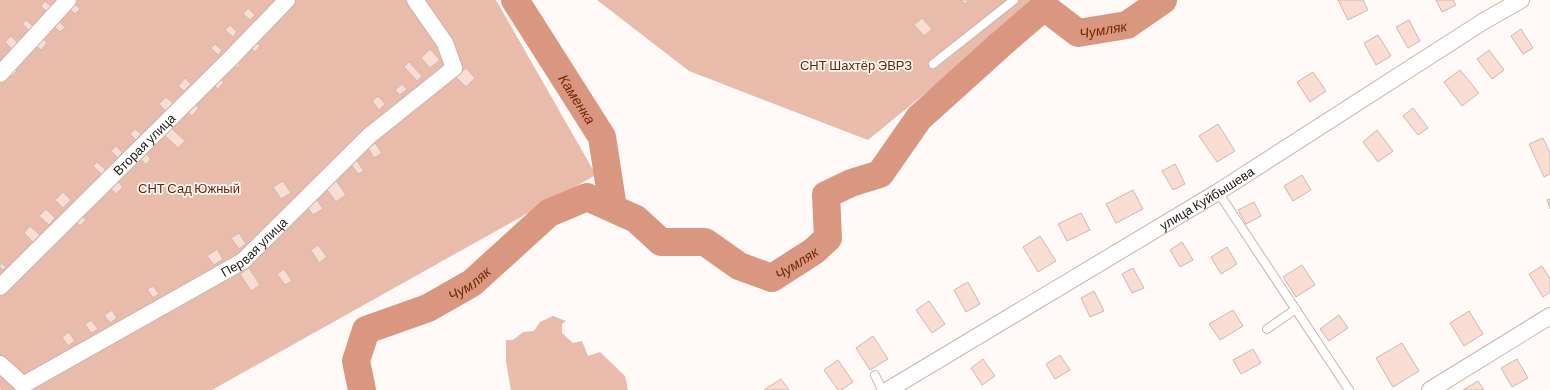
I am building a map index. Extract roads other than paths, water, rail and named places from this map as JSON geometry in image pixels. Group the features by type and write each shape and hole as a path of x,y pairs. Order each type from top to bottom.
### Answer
{"street":[{"path":"0,74 68,0"},
{"name":"Вторая улица","path":"0,287 230,59 287,0"},
{"name":"Первая улица","path":"0,364 23,385 243,261 369,136 454,68 445,43 434,25 415,0"},
{"name":"улица Куйбышева","path":"888,390 1218,192 1484,21 1522,0"},
{"path":"1430,390 1550,316"}],"lane":[{"path":"933,64 1014,0"},
{"path":"1218,192 1349,390"},
{"path":"1267,329 1296,308"},
{"path":"875,375 882,390"}],"waterway":[{"name":"Каменка","path":"515,0 602,137 613,208"},
{"name":"Чумляк","path":"362,390 356,361 366,330 428,308 472,283 549,213 587,197 636,219 661,242 705,242 739,266 772,278 814,251 828,238 826,195 851,183 880,174 919,118 1044,7 1078,33 1127,25 1163,0"}],"park label":[{"name":"СНТ Шахтёр ЭВРЗ","path":"856,65"},
{"name":"СНТ Сад Южный","path":"189,188"}]}
